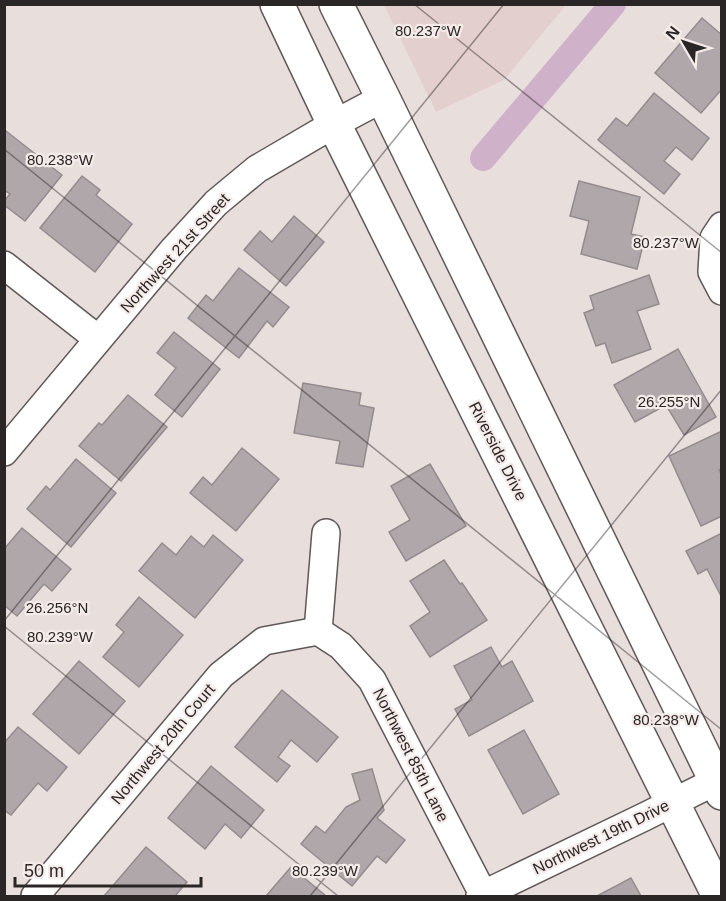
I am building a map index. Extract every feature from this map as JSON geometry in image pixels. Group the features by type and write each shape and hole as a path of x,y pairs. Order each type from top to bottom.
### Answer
{"street":[{"name":"Riverside Drive","path":"277,4 334,124 719,897"},
{"path":"336,4 719,784"},
{"name":"Northwest 21st Street","path":"4,452 174,249 216,203 257,169 383,98"},
{"path":"718,232 712,272 722,291"},
{"path":"4,265 98,339"},
{"path":"318,631 326,532"},
{"name":"Northwest 85th Lane","path":"318,631 341,646 372,680 482,896"},
{"name":"Northwest 20th Court","path":"35,897 221,675 264,640 318,631"},
{"name":"Northwest 19th Drive","path":"482,896 671,802 719,784"}],"shaded area":[{"path":"384,5 566,5 504,80 436,112"}],"building":[{"path":"702,18 722,35 722,89 701,113 655,73"},
{"path":"654,93 709,138 692,160 676,147 664,161 680,174 664,194 598,140 616,118 627,126"},
{"path":"6,131 62,175 25,221 4,205 4,201 10,194 4,190 4,134"},
{"path":"82,176 100,190 96,195 132,224 95,272 40,228"},
{"path":"579,181 640,197 631,234 645,237 637,269 581,254 589,221 570,216"},
{"path":"294,216 324,242 286,286 244,250 260,231 272,242"},
{"path":"239,268 289,307 273,327 267,321 239,358 188,318 206,295 213,301"},
{"path":"649,275 659,304 637,311 651,349 612,363 605,343 596,346 584,313 594,309 590,296"},
{"path":"174,332 220,369 182,417 155,395 176,368 157,353"},
{"path":"678,349 716,417 684,435 666,405 635,422 614,385"},
{"path":"303,383 361,393 359,405 374,408 363,467 336,463 340,441 294,433"},
{"path":"128,395 167,427 121,481 79,446 99,423 102,425"},
{"path":"722,431 722,469 719,470 722,476 722,516 701,526 669,456"},
{"path":"242,448 279,479 236,531 190,493 203,477 212,485"},
{"path":"76,459 116,493 71,547 27,509 46,486 50,490"},
{"path":"430,464 466,526 406,561 389,532 410,520 391,486"},
{"path":"22,528 71,569 52,591 44,584 17,616 4,605 4,549"},
{"path":"722,533 722,598 707,569 698,574 686,551"},
{"path":"213,535 243,560 195,618 139,571 162,543 176,555 191,536 204,547"},
{"path":"444,560 487,620 430,657 410,626 430,612 410,581"},
{"path":"139,597 183,635 139,687 103,657 124,632 116,625"},
{"path":"491,647 502,667 512,661 533,701 469,736 455,709 472,700 454,666"},
{"path":"79,661 125,701 79,754 33,714"},
{"path":"282,690 338,737 317,762 291,740 278,757 290,766 277,782 235,747"},
{"path":"18,727 67,767 47,791 38,783 11,815 4,810 4,743"},
{"path":"524,730 559,794 523,814 488,750"},
{"path":"211,766 264,810 241,838 225,824 205,849 168,818"},
{"path":"372,769 384,810 377,818 405,840 386,863 377,856 352,886 301,844 316,826 325,833 346,807 360,800 352,774"},
{"path":"146,847 187,882 175,896 104,896"},
{"path":"291,867 326,896 266,896"},
{"path":"631,878 641,896 597,896"}],"waterway":[{"path":"483,158 613,4"}]}
